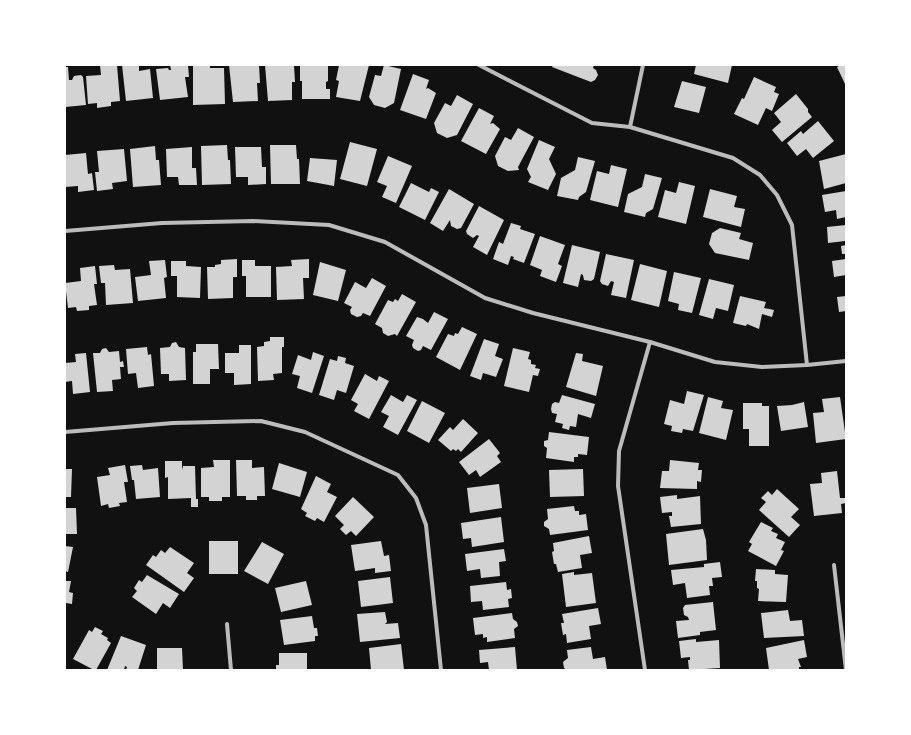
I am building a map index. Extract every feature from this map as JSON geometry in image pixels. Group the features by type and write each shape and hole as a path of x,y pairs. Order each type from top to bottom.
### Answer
{"street":[{"path":"479,65 592,123 630,127 733,158 760,175 776,195 792,225 807,365"},
{"path":"630,127 643,65"},
{"path":"65,231 170,223 253,222 329,225 385,242 485,298 533,313 650,342 715,362 762,367 807,365 846,360"},
{"path":"645,670 618,486 619,451 650,342"},
{"path":"65,432 173,423 261,421 305,432 398,475 416,498 426,524 441,670"},
{"path":"834,565 846,670"},
{"path":"227,624 232,670"}],"building":[{"path":"100,65 117,65 120,101 111,102 111,106 97,108 97,103 88,104 86,76 101,75"},
{"path":"122,65 139,65 139,71 150,69 153,98 126,101"},
{"path":"170,65 188,65 189,77 185,77 188,97 160,100 156,69 168,68 171,70"},
{"path":"193,65 210,65 210,68 224,68 225,104 193,105"},
{"path":"229,65 259,65 260,83 257,83 258,101 233,102"},
{"path":"265,65 294,65 295,82 292,82 292,100 268,101"},
{"path":"300,65 328,65 328,81 326,82 326,89 330,89 330,99 302,99"},
{"path":"339,65 369,65 360,101 336,97 339,81 336,80"},
{"path":"384,65 401,69 394,103 385,108 374,105 369,97 375,75 381,76"},
{"path":"553,65 594,65 593,68 596,70 598,75 595,80 591,82 552,67"},
{"path":"696,65 732,65 728,83 694,74"},
{"path":"846,65 846,86 837,67"},
{"path":"65,67 68,67 69,80 72,80 74,76 81,75 83,77 86,105 65,107"},
{"path":"413,74 429,80 426,89 428,88 436,93 426,119 400,110"},
{"path":"754,77 776,87 774,92 779,94 772,111 766,108 758,125 734,114 742,98 744,99"},
{"path":"682,81 706,87 699,113 674,107"},
{"path":"796,94 808,109 808,112 812,117 782,142 772,130 781,122 774,113"},
{"path":"457,95 473,104 457,135 447,138 437,133 434,123 445,103 451,106"},
{"path":"479,108 494,116 490,124 493,123 500,129 486,154 461,141"},
{"path":"818,121 834,141 813,158 806,149 797,156 787,143 801,131 803,134"},
{"path":"518,128 534,137 518,167 519,170 508,171 498,166 495,156 505,137 511,140"},
{"path":"539,140 555,147 549,159 556,174 548,190 528,182 531,177 527,169"},
{"path":"350,142 377,149 367,186 340,179"},
{"path":"227,145 228,160 230,160 231,184 202,185 201,146"},
{"path":"270,145 296,145 297,159 299,159 300,184 271,184"},
{"path":"155,146 156,160 159,160 161,185 133,187 130,149"},
{"path":"192,147 192,168 196,168 197,185 179,185 178,177 167,177 166,149"},
{"path":"235,147 261,147 262,167 266,167 266,184 248,185 248,177 236,177"},
{"path":"124,149 127,181 112,183 113,189 97,191 95,172 99,172 97,151"},
{"path":"86,153 88,174 92,173 94,190 78,192 78,186 65,187 65,155"},
{"path":"846,154 846,183 824,189 819,161"},
{"path":"388,156 412,166 396,203 382,197 387,186 377,182"},
{"path":"578,157 595,161 586,192 579,197 578,200 557,196 561,178 575,170"},
{"path":"310,158 337,160 334,186 307,181"},
{"path":"611,165 627,169 618,207 590,200 597,171 609,174"},
{"path":"645,174 662,178 653,209 646,213 645,217 624,212 628,194 642,187"},
{"path":"679,182 695,186 686,224 658,217 665,190 676,193"},
{"path":"411,183 429,192 431,188 439,192 425,220 399,207"},
{"path":"449,189 474,204 461,228 457,229 451,226 450,220 443,231 430,223"},
{"path":"710,189 737,196 734,207 745,209 741,227 703,217"},
{"path":"846,191 846,217 837,219 836,210 825,212 822,195"},
{"path":"479,206 504,220 487,255 473,247 479,236 477,235 473,238 467,234 466,231"},
{"path":"511,223 521,226 520,229 535,234 524,263 513,259 514,257 511,256 508,265 493,259 499,242 503,244"},
{"path":"846,225 846,244 845,241 828,243 827,227"},
{"path":"720,228 741,233 739,239 753,243 749,260 715,253 709,244 712,233"},
{"path":"540,236 565,245 558,264 562,266 556,282 540,276 542,270 530,265"},
{"path":"572,245 600,252 594,279 591,281 584,280 583,275 581,274 578,287 563,283"},
{"path":"846,245 846,254 842,254 841,246"},
{"path":"606,254 634,260 626,298 611,295 614,282 611,281 608,286 602,284 600,281"},
{"path":"237,259 237,277 233,277 233,298 208,299 207,267 215,267 215,265 221,264 221,260"},
{"path":"309,259 309,278 303,278 304,299 277,300 276,267 292,266 291,260"},
{"path":"846,259 846,275 834,277 832,261"},
{"path":"165,260 167,277 164,278 166,298 138,301 135,277 151,275 149,261"},
{"path":"242,260 255,260 255,266 271,266 271,297 246,297 246,276 242,276"},
{"path":"171,261 186,261 186,266 201,267 200,298 177,297 177,276 171,276"},
{"path":"320,262 346,270 338,301 313,295"},
{"path":"640,264 667,271 659,307 631,300"},
{"path":"114,265 115,270 130,269 133,303 106,305 105,283 101,283 99,266"},
{"path":"95,266 97,284 94,284 97,305 89,306 89,310 77,311 76,307 68,308 65,283 81,281 80,268"},
{"path":"674,272 701,278 692,313 678,310 679,304 668,301"},
{"path":"372,278 386,286 370,316 363,313 361,316 357,317 351,314 350,310 352,307 344,303 355,282 366,288"},
{"path":"709,279 734,285 728,311 716,308 713,319 699,315"},
{"path":"402,294 416,302 397,336 395,334 388,336 383,333 382,328 375,324 388,300 393,302 395,299 398,301"},
{"path":"740,296 766,302 764,308 774,310 772,317 762,314 759,329 747,324 746,326 733,323"},
{"path":"846,296 846,311 839,312 837,297"},
{"path":"434,312 448,319 431,350 423,346 421,350 418,351 413,348 412,345 414,340 406,336 417,317 428,323"},
{"path":"462,327 477,334 460,370 436,357 448,334 454,336 455,333 458,334"},
{"path":"270,337 284,337 284,347 282,347 282,373 273,374 274,380 258,381 257,347 264,346 264,342 270,341"},
{"path":"484,339 499,344 495,356 503,359 496,377 483,373 481,380 470,376"},
{"path":"176,342 179,347 185,348 186,380 169,381 169,374 161,374 160,348 170,347 172,343"},
{"path":"196,344 218,344 219,369 210,369 210,384 193,384 193,352 196,352"},
{"path":"239,345 251,345 251,384 234,385 234,373 225,373 225,353 239,353"},
{"path":"147,347 148,355 151,354 154,386 138,388 136,373 128,374 126,349"},
{"path":"106,348 109,352 119,351 120,362 123,361 124,367 120,367 121,379 112,380 113,391 97,392 93,353 100,353 102,349"},
{"path":"513,348 530,352 528,359 531,360 531,364 536,365 535,368 540,369 538,376 533,375 529,392 504,386"},
{"path":"313,352 324,356 312,393 297,388 300,376 292,374 298,355 311,360"},
{"path":"86,353 90,392 73,394 72,381 65,382 65,363 76,362 75,354"},
{"path":"576,353 583,354 582,361 603,366 596,396 566,387"},
{"path":"338,356 346,358 345,363 354,366 346,393 337,390 334,400 319,395 330,359 337,361"},
{"path":"365,374 377,381 379,376 389,381 369,419 354,411 358,404 351,400"},
{"path":"687,391 704,395 693,431 683,429 682,433 671,431 672,426 664,424 670,400 684,404"},
{"path":"391,395 403,402 407,395 417,400 398,435 383,427 389,416 381,412"},
{"path":"562,395 595,404 591,418 578,414 576,427 570,426 569,430 562,428 563,424 555,422 557,414 552,413 551,409 552,404 555,402 559,403"},
{"path":"708,397 723,401 721,408 733,410 726,440 699,433"},
{"path":"840,397 846,439 816,443 813,413 824,412 822,399"},
{"path":"422,401 445,413 429,443 407,431"},
{"path":"804,402 808,427 781,431 777,406 792,405"},
{"path":"743,403 762,403 762,406 769,406 769,446 749,446 749,429 743,429"},
{"path":"463,419 478,433 461,452 458,449 456,451 453,449 451,451 438,440 450,427 453,430"},
{"path":"549,432 589,437 587,455 578,454 578,457 574,457 574,462 546,458 547,448 544,446 544,441 548,440"},
{"path":"489,439 500,453 497,456 501,462 480,477 476,470 469,475 459,462"},
{"path":"213,460 230,460 230,497 222,497 222,501 209,501 209,497 201,497 201,468 214,467"},
{"path":"236,460 252,460 252,468 264,467 265,496 257,496 257,500 246,500 246,496 237,496"},
{"path":"670,460 699,463 698,470 702,470 701,482 697,481 697,489 660,488 662,471 669,471"},
{"path":"165,461 182,461 182,470 183,466 195,466 196,499 198,499 198,507 191,507 191,498 168,499 168,477 165,478"},
{"path":"279,463 307,472 300,497 272,489"},
{"path":"125,465 128,482 124,482 127,502 119,503 120,506 109,508 108,504 101,506 97,477 110,475 108,468"},
{"path":"142,465 143,470 158,468 160,497 136,499 134,480 132,480 130,466"},
{"path":"65,469 72,469 71,497 65,497"},
{"path":"583,469 584,496 550,497 549,470"},
{"path":"837,471 840,498 846,498 846,503 841,504 842,513 814,516 810,484 822,483 821,473"},
{"path":"316,476 331,484 327,492 337,497 324,522 317,518 315,521 305,516 307,513 301,509"},
{"path":"499,484 502,508 470,513 467,488"},
{"path":"777,489 799,509 791,517 800,525 789,537 759,510 766,502 761,498 768,491 772,495"},
{"path":"677,495 677,499 700,496 701,524 671,527 669,516 672,516 672,512 662,513 660,497"},
{"path":"353,497 374,517 356,536 351,531 346,535 340,529 344,525 335,516"},
{"path":"574,506 575,511 579,511 579,515 586,514 588,530 550,535 549,529 544,526 544,522 548,519 547,509"},
{"path":"65,508 76,508 77,534 65,534"},
{"path":"501,517 504,542 472,547 471,538 463,539 461,523"},
{"path":"761,522 773,528 771,531 778,534 776,538 785,542 781,550 784,551 776,566 748,551 752,544 749,542"},
{"path":"703,529 706,540 707,560 669,565 666,534"},
{"path":"589,536 592,553 580,555 582,568 558,572 556,564 554,564 552,552 554,551 553,543"},
{"path":"209,541 238,541 238,574 209,574"},
{"path":"381,541 384,556 389,555 391,571 375,573 375,568 355,571 351,545"},
{"path":"262,542 284,554 268,584 244,571"},
{"path":"65,546 73,547 68,572 65,571"},
{"path":"170,547 194,563 187,573 194,578 184,592 146,565 153,555 156,557 161,550 165,553"},
{"path":"504,549 506,561 499,562 500,576 481,578 480,569 467,571 465,554"},
{"path":"720,562 722,577 712,578 713,586 709,586 710,595 687,598 685,583 673,585 671,570 704,567 704,564"},
{"path":"756,569 775,570 775,574 788,575 786,602 758,601 759,589 757,588 757,581 755,581"},
{"path":"574,572 574,575 592,573 596,603 566,607 562,574"},
{"path":"147,575 179,594 170,608 163,603 156,614 132,597 137,591 134,588 139,580 142,582"},
{"path":"390,577 393,603 361,607 358,581"},
{"path":"65,581 71,581 69,592 73,593 72,604 66,603 66,606"},
{"path":"306,581 312,605 281,612 275,588"},
{"path":"506,582 507,590 511,589 512,598 508,599 509,607 483,610 482,601 471,602 470,586"},
{"path":"713,602 716,630 700,632 700,635 678,638 676,621 689,620 688,617 684,615 683,608 685,605"},
{"path":"598,608 601,624 589,626 591,639 567,643 566,634 563,635 561,623 564,623 562,614"},
{"path":"788,610 790,621 802,620 804,636 764,638 761,613"},
{"path":"385,612 387,622 385,624 398,623 400,638 360,642 357,614"},
{"path":"512,613 513,619 517,622 518,626 514,629 515,638 487,642 487,637 483,638 483,634 475,635 473,618"},
{"path":"312,616 314,628 317,628 318,636 315,636 315,641 284,645 280,620"},
{"path":"95,627 103,631 101,634 108,638 107,640 111,643 96,670 94,670 73,659 89,630 92,632"},
{"path":"121,636 146,645 138,670 126,670 127,667 125,666 124,670 107,670"},
{"path":"696,639 696,642 719,640 720,668 689,670 688,660 690,660 690,657 681,658 679,641"},
{"path":"804,640 807,657 798,659 801,667 799,667 799,670 769,670 766,648"},
{"path":"401,644 404,670 371,670 369,648"},
{"path":"515,647 517,670 489,670 488,662 480,663 479,650"},
{"path":"591,647 593,659 605,657 607,670 567,670 564,668 563,662 568,658 567,650"},
{"path":"157,648 182,648 183,670 157,670"},
{"path":"279,653 307,653 307,670 276,670 276,665 279,665"}]}
